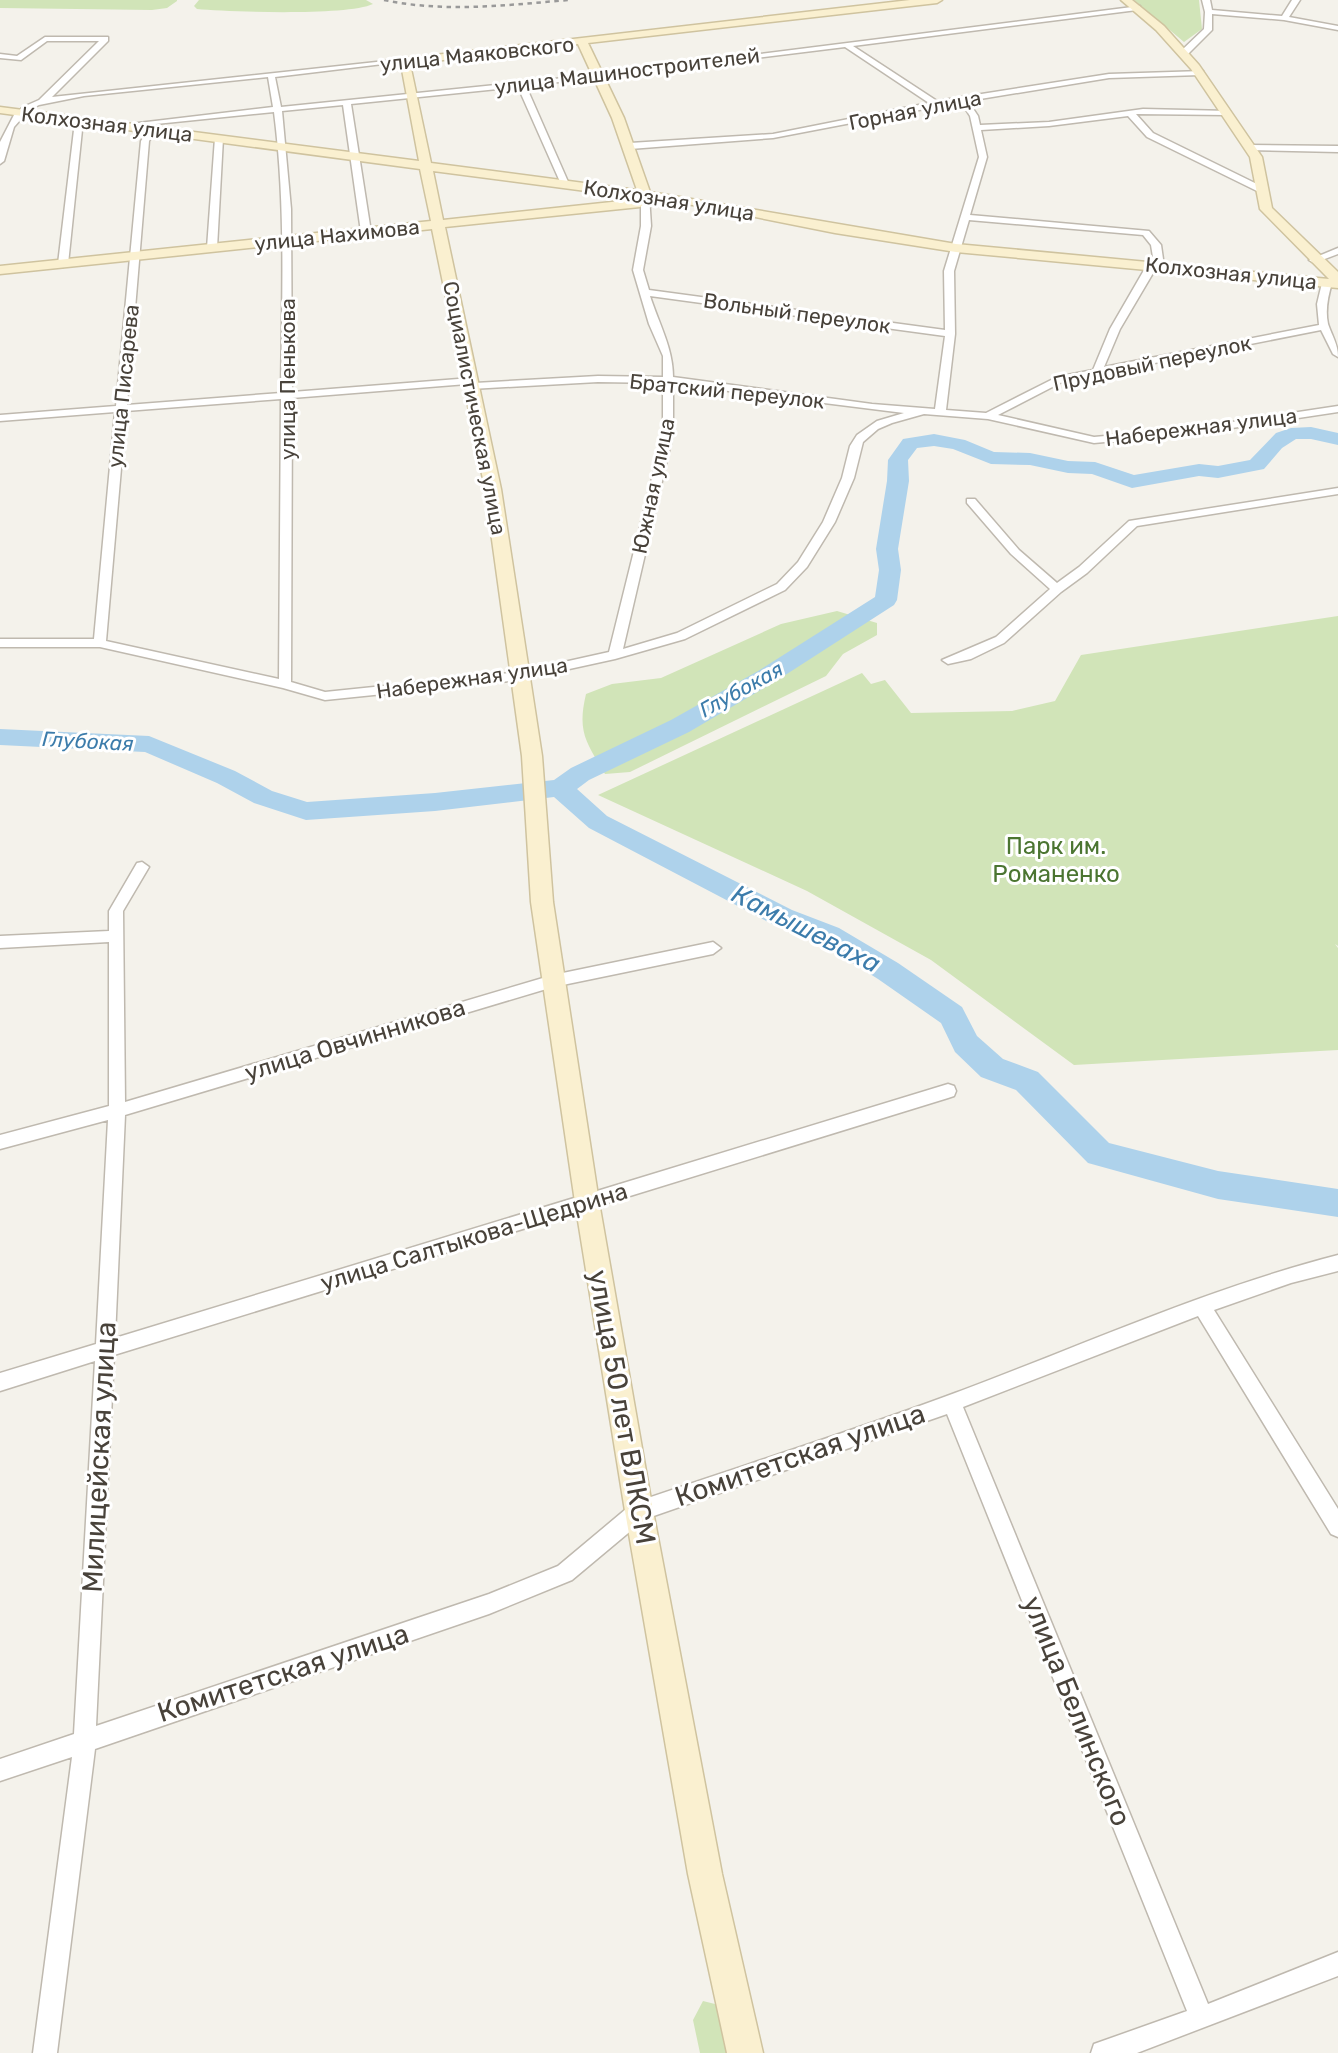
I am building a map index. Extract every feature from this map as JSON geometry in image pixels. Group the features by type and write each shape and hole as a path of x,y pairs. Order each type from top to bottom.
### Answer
{"main road":[{"name":"улица Маяковского","path":"404,61 583,43 937,0"},
{"path":"1131,4 1184,53 1200,73 1256,157 1266,209 1334,282"},
{"path":"583,43 601,76 630,146 646,198"},
{"name":"Социалистическая улица","path":"404,61 493,489 532,756"},
{"name":"Колхозная улица","path":"0,110 565,184 646,198"},
{"name":"улица Нахимова","path":"0,270 440,225 646,198 674,199"},
{"name":"Колхозная улица","path":"674,199 880,237 956,247 1334,282"},
{"name":"улица 50 лет ВЛКСМ","path":"532,756 542,902 587,1202 639,1511 705,1874 745,2053"}],"street":[{"path":"1184,53 1205,35 1209,12 1206,0"},
{"path":"1284,18 1296,0"},
{"name":"улица Машиностроителей","path":"117,126 601,76 846,45 1131,4"},
{"path":"1209,12 1284,18 1338,28"},
{"path":"0,56 18,58 51,38 105,39 42,102"},
{"path":"846,45 936,104"},
{"name":"улица Маяковского","path":"19,112 42,102 84,94 404,61"},
{"name":"Горная улица","path":"630,146 781,135 936,104 1110,76 1200,73"},
{"name":"улица Пенькова","path":"271,75 279,108 283,147 287,241 285,684"},
{"path":"522,84 565,184"},
{"path":"940,413 950,334 949,271 983,157 979,128 963,100"},
{"path":"347,102 366,232"},
{"path":"0,161 9,126 19,112"},
{"path":"979,128 1049,124 1118,116 1129,112 1227,113"},
{"path":"1129,112 1150,135 1261,189"},
{"path":"172,133 181,119"},
{"path":"63,264 78,130 84,121"},
{"name":"улица Писарева","path":"100,643 145,141 152,131"},
{"path":"212,248 219,138"},
{"path":"1250,148 1338,149"},
{"name":"Южная улица","path":"615,655 668,433 668,356 638,270 646,226 646,198"},
{"path":"964,217 1146,233 1156,245 1155,265 1106,346 1098,370"},
{"path":"1314,260 1338,251"},
{"path":"1334,282 1321,304 1322,327 1338,354"},
{"name":"Вольный переулок","path":"644,292 950,334"},
{"name":"Прудовый переулок","path":"988,416 1045,386 1098,370 1322,327"},
{"name":"Братский переулок","path":"0,418 287,395 598,379 670,380 940,413"},
{"name":"Набережная улица","path":"940,413 988,416 1079,438 1107,440 1192,431 1338,409"},
{"name":"Набережная улица","path":"0,643 100,643 285,684 325,696 519,676 615,655 681,636 781,587 790,580 821,537 849,476 859,440 879,424 920,412"},
{"path":"948,660 967,656 1000,640 1057,589 1083,570 1132,523 1338,491"},
{"path":"971,502 1015,552 1057,589"},
{"name":"Милицейская улица","path":"45,2053 85,1739 117,1111 116,911 142,867"},
{"path":"0,942 116,936"},
{"name":"улица Овчинникова","path":"0,1142 117,1111 553,981 713,948"},
{"name":"улица Салтыкова-Щедрина","path":"0,1382 948,1091"},
{"name":"Комитетская улица","path":"0,1770 502,1599 565,1573 639,1511 952,1403 1202,1306 1291,1275 1338,1263"},
{"path":"1202,1306 1338,1527"},
{"name":"улица Белинского","path":"952,1403 1202,2018"},
{"path":"1103,2053 1337,1967"}],"green space":[{"path":"0,0 177,1 167,8 152,10 0,8"},
{"path":"199,0 366,0 373,4 315,12 260,12 197,9 194,6"},
{"path":"1134,0 1199,0 1202,29 1184,42"},
{"path":"837,611 877,623 877,635 843,654 826,676 630,772 605,774 583,728 586,694 612,684 661,678 781,624"},
{"name":"Парк им. Романенко","path":"1338,616 1338,946 1335,944 1338,948 1338,1050 1074,1065 931,960 807,891 598,795 862,673 871,684 885,680 911,713 1012,711 1055,701 1081,655"},
{"path":"703,2001 723,2006 733,2053 700,2053 693,2020"}],"waterway":[{"name":"Глубокая","path":"560,788 580,774 680,726 767,676 886,600 890,570 887,549 898,481 898,460 910,443 934,440 958,444 991,458 1030,459 1068,467 1095,468 1132,482 1199,470 1218,472 1257,465 1275,444 1300,432 1338,439"},
{"name":"Глубокая","path":"0,737 149,744 226,777 263,797 306,811 435,802 560,788"},
{"name":"Камышеваха","path":"560,788 598,822 782,917 829,935 888,971 952,1015 966,1044 992,1068 1027,1081 1099,1154 1218,1185 1338,1203"}],"railway":[{"path":"384,0 453,7 569,0"}]}
